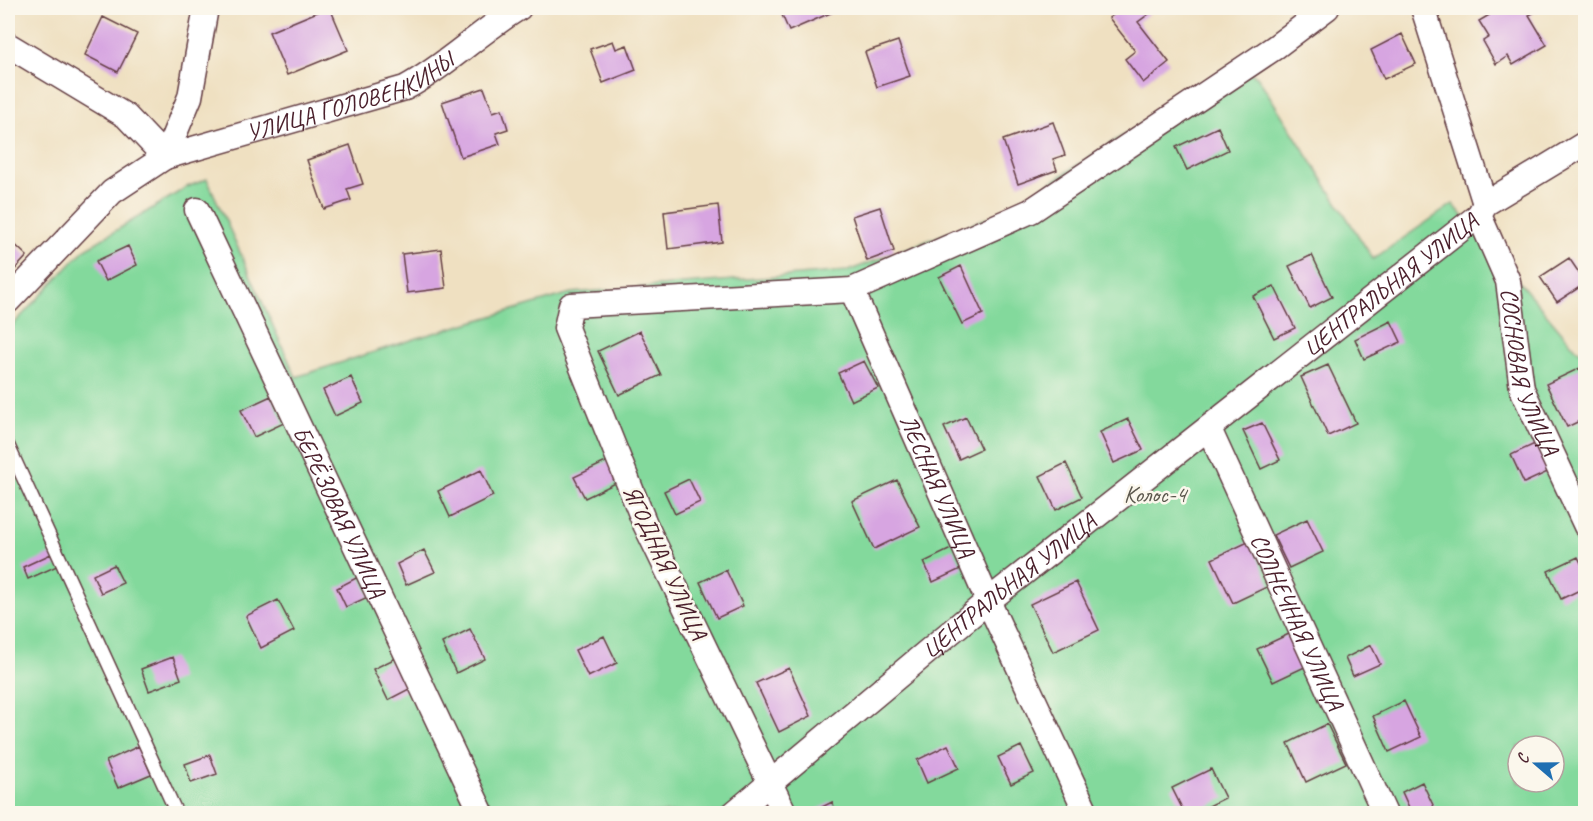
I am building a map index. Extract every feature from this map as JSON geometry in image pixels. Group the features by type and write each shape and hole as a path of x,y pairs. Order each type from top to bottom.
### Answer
{"street":[{"path":"8,45 126,116 165,158 190,97 206,8"},
{"name":"УЛИЦА ГОЛОВЕНКИНЫ","path":"8,301 112,192 165,158 405,88 431,74 492,24 519,8"},
{"path":"852,290 1031,212 1274,48 1327,8"},
{"name":"СОСНОВАЯ УЛИЦА","path":"1423,8 1482,209 1508,281 1522,389 1586,526"},
{"name":"ЦЕНТРАЛЬНАЯ УЛИЦА","path":"733,813 988,601 1209,429 1482,209 1586,143"},
{"name":"БЕРЁЗОВАЯ УЛИЦА","path":"197,210 482,813"},
{"name":"ЯГОДНАЯ УЛИЦА","path":"785,813 645,524 566,328 571,305 852,290"},
{"name":"ЛЕСНАЯ УЛИЦА","path":"852,290 988,601 1087,813"},
{"name":"СОЛНЕЧНАЯ УЛИЦА","path":"1209,429 1385,813"}],"lane":[{"path":"8,445 177,813"}],"green space":[{"name":"Колос-4","path":"1232,65 1257,76 1373,259 1453,204 1576,349 1585,355 1585,813 8,813 8,330 84,250 187,187 207,179 296,377 424,336 571,293 848,271 1008,210"}],"building":[{"path":"330,8 348,50 287,75 269,32"},
{"path":"779,8 834,8 835,11 789,31"},
{"path":"1123,8 1157,8 1138,22 1169,62 1143,83 1125,59 1135,51 1109,18"},
{"path":"1501,8 1543,8 1529,15 1547,45 1513,65 1508,56 1496,64 1483,41 1489,37 1479,21"},
{"path":"103,17 137,34 118,72 85,55"},
{"path":"1402,34 1416,64 1384,79 1371,50"},
{"path":"613,41 616,49 627,45 636,70 603,83 590,49"},
{"path":"898,41 910,76 877,87 865,52"},
{"path":"484,88 493,112 502,109 508,129 496,133 500,144 461,157 442,102"},
{"path":"1053,122 1065,155 1053,159 1057,170 1018,184 1003,140"},
{"path":"1218,127 1228,150 1187,170 1176,147"},
{"path":"350,145 363,184 347,189 351,200 324,209 307,160"},
{"path":"718,205 722,242 668,249 664,212"},
{"path":"880,207 894,251 867,261 852,216"},
{"path":"8,238 27,256 8,277"},
{"path":"128,246 137,265 106,281 96,261"},
{"path":"441,249 446,288 407,293 402,254"},
{"path":"1312,255 1332,297 1310,308 1289,266"},
{"path":"1569,258 1586,283 1557,302 1540,277"},
{"path":"961,266 983,314 962,324 939,277"},
{"path":"1274,286 1295,328 1274,338 1253,296"},
{"path":"1391,321 1401,342 1364,359 1355,339"},
{"path":"640,331 661,375 619,395 598,351"},
{"path":"864,361 878,388 851,401 838,373"},
{"path":"1328,365 1356,423 1328,436 1301,377"},
{"path":"1580,368 1586,380 1586,418 1567,427 1546,384"},
{"path":"351,377 363,403 335,416 323,390"},
{"path":"271,396 284,423 254,437 241,410"},
{"path":"966,417 981,449 959,459 944,427"},
{"path":"1128,419 1143,450 1114,463 1100,432"},
{"path":"1262,423 1280,460 1261,469 1243,431"},
{"path":"1539,442 1552,470 1524,483 1511,455"},
{"path":"612,459 622,480 585,498 574,477"},
{"path":"1066,463 1082,497 1056,510 1040,476"},
{"path":"481,470 493,496 450,517 438,491"},
{"path":"689,479 700,502 675,514 664,491"},
{"path":"897,480 920,527 874,549 852,501"},
{"path":"1307,519 1323,552 1289,568 1273,535"},
{"path":"1250,541 1271,585 1233,603 1212,559"},
{"path":"953,548 963,568 933,582 924,562"},
{"path":"424,550 435,572 406,585 397,564"},
{"path":"51,554 57,566 28,579 23,567"},
{"path":"1578,557 1586,573 1586,587 1561,599 1548,571"},
{"path":"114,565 123,583 101,593 93,575"},
{"path":"726,570 743,606 717,618 700,582"},
{"path":"360,576 370,596 346,607 337,588"},
{"path":"1076,582 1099,630 1053,652 1030,604"},
{"path":"278,600 294,631 261,648 246,616"},
{"path":"470,629 485,659 456,673 442,643"},
{"path":"1291,633 1307,666 1273,682 1257,649"},
{"path":"604,636 617,663 588,677 575,650"},
{"path":"1371,645 1380,664 1353,676 1345,658"},
{"path":"173,657 181,679 149,691 141,669"},
{"path":"398,657 413,687 388,700 373,669"},
{"path":"789,668 811,716 779,732 756,683"},
{"path":"1404,701 1421,737 1389,752 1373,716"},
{"path":"1327,724 1346,763 1306,782 1288,743"},
{"path":"948,745 959,768 927,783 917,760"},
{"path":"139,746 151,774 118,788 106,761"},
{"path":"1021,746 1034,773 1011,784 998,757"},
{"path":"210,755 217,774 191,783 185,764"},
{"path":"1211,769 1225,798 1193,814 1185,814 1172,788"},
{"path":"1422,782 1434,807 1420,814 1412,814 1402,792"},
{"path":"832,802 837,814 808,814"},
{"path":"465,804 470,814 447,814"}]}
